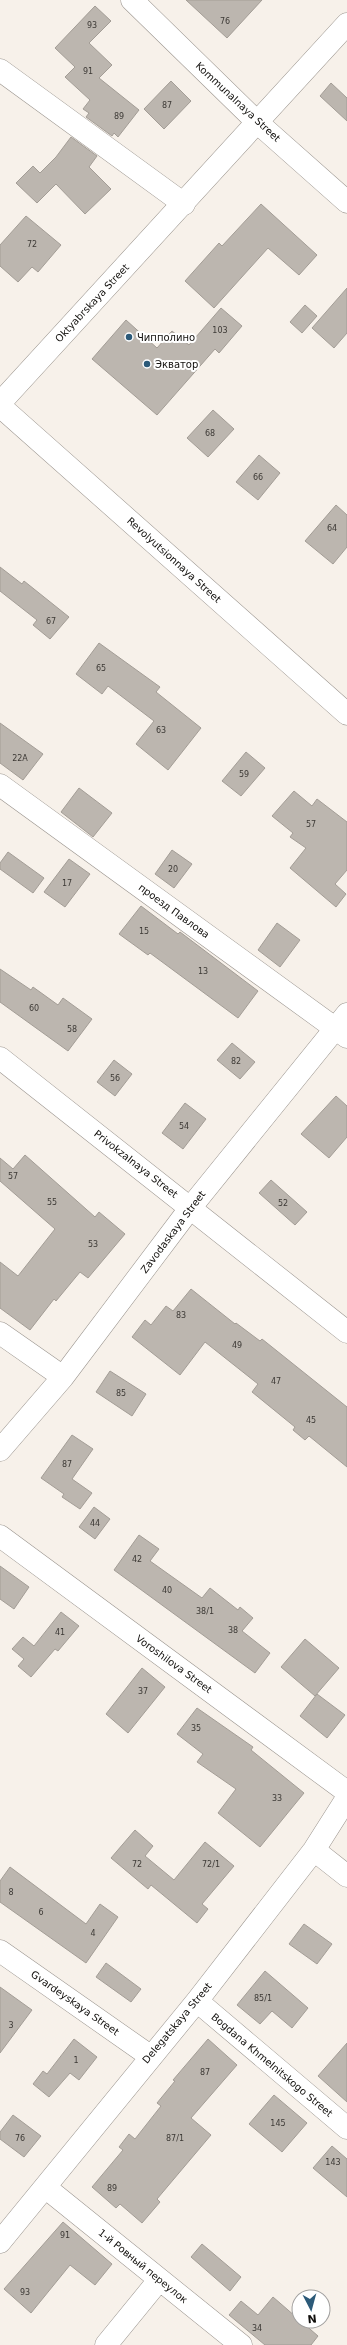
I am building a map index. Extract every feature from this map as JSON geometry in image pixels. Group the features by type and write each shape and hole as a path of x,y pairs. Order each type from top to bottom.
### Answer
{"street":[{"name":"Kommunalnaya Street","path":"132,0 258,123 347,202"},
{"name":"Oktyabrskaya Street","path":"0,404 347,24"},
{"path":"0,70 184,204"},
{"name":"Revolyutsionnaya Street","path":"0,404 347,714"},
{"name":"проезд Павлова","path":"0,785 343,1027"},
{"name":"Zavodaskaya Street","path":"0,1450 63,1377 191,1207 343,1027"},
{"name":"Privokzalnaya Street","path":"0,1058 191,1207 347,1332"},
{"path":"0,1333 63,1377"},
{"name":"Voroshilova Street","path":"0,1536 347,1792"},
{"name":"Delegatskaya Street","path":"0,2242 150,2056 197,2001 314,1850 347,1798"},
{"path":"314,1850 347,1876"},
{"name":"Gvardeyskaya Street","path":"0,1951 150,2056"},
{"name":"Bogdana Khmelnitskogo Street","path":"197,2001 347,2128"},
{"name":"1-й Ровный переулок","path":"45,2187 241,2345"},
{"path":"106,2345 159,2280"}],"building":[{"path":"186,0 262,0 227,38"},
{"path":"95,6 111,21 89,43 112,65 99,78 139,110 118,137 114,133 112,136 86,117 89,113 83,109 90,100 65,77 75,67 55,48"},
{"path":"171,81 191,101 164,129 144,109"},
{"path":"331,83 347,98 347,121 320,96"},
{"path":"71,137 97,156 89,167 111,189 85,214 56,184 37,203 16,183 33,166 40,173 56,157"},
{"path":"261,204 317,255 299,275 268,248 214,308 185,281 219,243 222,246"},
{"path":"26,216 61,245 38,272 32,267 18,282 0,266 0,245"},
{"path":"347,288 347,333 334,348 312,328"},
{"path":"305,305 317,316 302,333 290,322"},
{"name":"Экватор","path":"221,308 242,326 219,353 215,349 157,415 92,359 126,320 157,348 172,331 189,345"},
{"path":"213,410 234,429 208,457 187,438"},
{"path":"259,455 280,473 258,500 236,482"},
{"path":"336,505 347,515 347,547 333,564 305,541"},
{"path":"0,567 22,584 24,581 69,617 50,639 33,625 37,620 0,591"},
{"path":"99,643 160,687 156,692 201,728 168,770 136,744 154,721 108,686 102,694 76,674"},
{"path":"0,723 43,754 23,780 0,763"},
{"path":"246,752 265,768 241,796 222,781"},
{"path":"79,788 112,813 93,837 61,812"},
{"path":"294,791 312,806 317,799 347,822 347,870 335,884 346,894 336,907 290,868 306,848 290,837 293,833 272,816"},
{"path":"172,850 192,864 174,888 155,874"},
{"path":"8,852 44,878 33,893 0,869 0,863"},
{"path":"69,859 90,874 65,907 44,892"},
{"path":"141,906 178,934 180,932 258,991 238,1018 150,953 148,955 119,934"},
{"path":"277,923 300,940 280,967 258,950"},
{"path":"0,969 31,990 33,987 58,1005 63,998 92,1019 68,1051 0,1002"},
{"path":"232,1043 255,1062 240,1079 217,1060"},
{"path":"114,1060 132,1074 115,1096 97,1082"},
{"path":"336,1096 347,1106 347,1137 329,1158 301,1134"},
{"path":"185,1103 206,1119 183,1149 162,1133"},
{"path":"25,1155 95,1217 99,1212 125,1234 88,1278 80,1272 56,1301 54,1299 30,1330 0,1308 0,1262 18,1276 55,1229 0,1181 0,1158 13,1169"},
{"path":"271,1180 307,1212 295,1225 259,1193"},
{"path":"191,1289 235,1324 236,1323 260,1341 262,1339 347,1407 347,1467 309,1436 305,1440 293,1430 295,1427 252,1392 258,1384 205,1342 180,1375 132,1337 145,1320 151,1325 166,1306 173,1311"},
{"path":"110,1371 146,1394 132,1416 96,1392"},
{"path":"72,1435 93,1449 72,1479 92,1493 80,1509 62,1497 64,1494 41,1478"},
{"path":"94,1507 110,1519 95,1539 79,1527"},
{"path":"139,1535 159,1549 150,1561 202,1598 210,1588 238,1610 240,1607 253,1618 242,1631 270,1653 255,1673 114,1570"},
{"path":"0,1566 29,1587 14,1609 0,1599"},
{"path":"61,1612 79,1626 58,1651 55,1649 31,1677 18,1666 24,1659 12,1649 23,1637 34,1646"},
{"path":"305,1639 339,1668 315,1696 281,1667"},
{"path":"142,1668 165,1687 128,1733 106,1714"},
{"path":"317,1694 345,1715 327,1738 300,1716"},
{"path":"197,1708 253,1747 251,1750 304,1793 260,1847 218,1813 236,1789 197,1762 203,1754 177,1734"},
{"path":"135,1830 153,1846 145,1856 174,1880 205,1842 234,1866 202,1904 208,1909 197,1923 151,1885 148,1889 111,1858"},
{"path":"10,1867 86,1924 100,1904 118,1917 86,1963 0,1902 0,1881"},
{"path":"304,1924 332,1944 317,1964 289,1944"},
{"path":"106,1963 141,1989 131,2002 96,1977"},
{"path":"265,1971 308,2008 292,2028 272,2011 260,2024 237,2005"},
{"path":"0,1987 32,2010 0,2053"},
{"path":"74,2039 97,2057 79,2080 70,2073 49,2097 33,2084 43,2071 47,2074"},
{"path":"208,2039 237,2065 191,2118 211,2135 157,2199 160,2202 142,2223 120,2204 116,2208 92,2187 123,2150 119,2147 129,2134 135,2139 161,2106 157,2103 175,2081 173,2080"},
{"path":"347,2043 347,2102 318,2076"},
{"path":"274,2095 307,2123 282,2152 249,2124"},
{"path":"13,2115 41,2136 24,2157 0,2139 0,2132"},
{"path":"332,2146 347,2159 347,2197 313,2168"},
{"path":"63,2222 112,2264 95,2285 70,2265 31,2313 4,2289"},
{"path":"202,2244 241,2277 230,2291 191,2257"},
{"path":"273,2297 291,2313 291,2329 310,2329 318,2336 311,2345 265,2345 229,2315 241,2301 258,2315"}],"place":[{"name":"Чипполино","path":"129,337"},
{"name":"Экватор","path":"147,364"}]}
